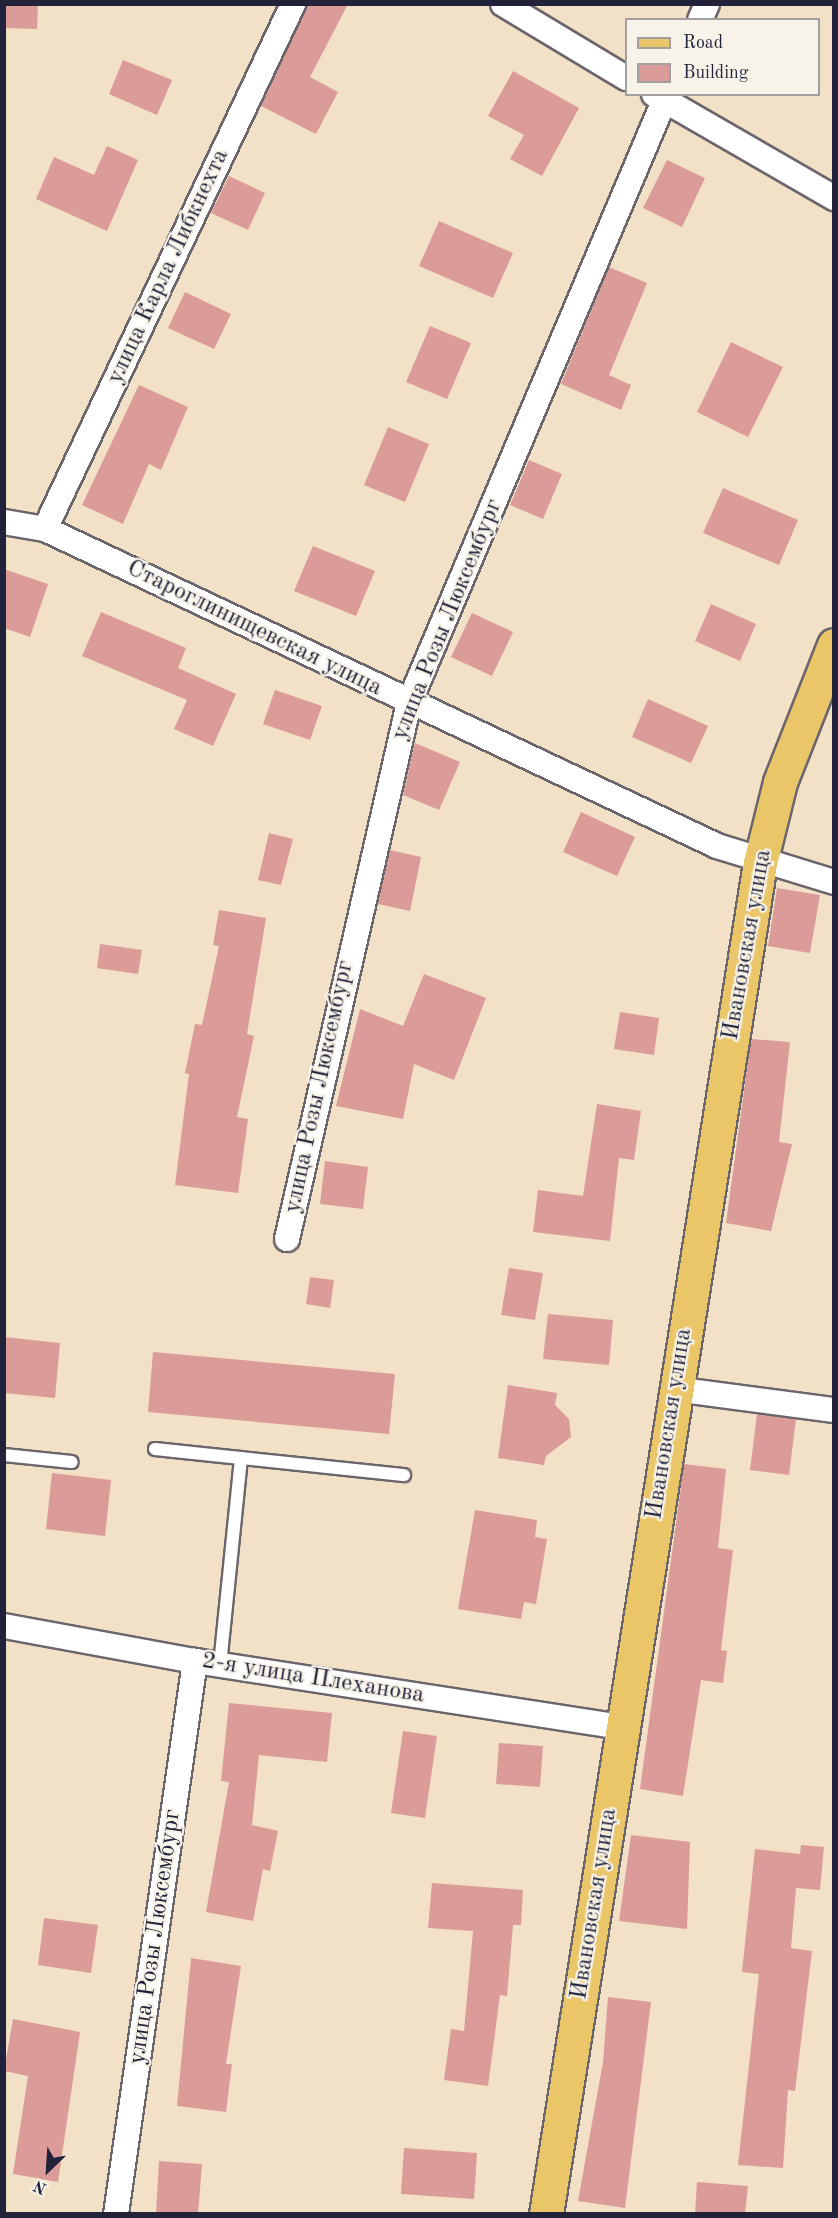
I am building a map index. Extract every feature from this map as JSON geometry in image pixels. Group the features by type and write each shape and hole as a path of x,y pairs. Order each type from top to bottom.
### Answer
{"main road":[{"name":"Ивановская улица","path":"546,2214 674,1389 760,863 780,782 834,645"}],"street":[{"name":"улица Карла Либкнехта","path":"45,529 293,4"},
{"path":"503,4 625,77"},
{"path":"701,18 707,4"},
{"path":"661,97 834,198"},
{"name":"улица Розы Люксембург","path":"287,1239 387,784 409,703 661,97"},
{"name":"Староглинищевская улица","path":"4,522 45,529 409,703 760,863 834,882"},
{"path":"674,1389 834,1410"},
{"name":"2-я улица Плеханова","path":"4,1626 195,1661 623,1727"},
{"name":"улица Розы Люксембург","path":"116,2214 195,1661"}],"lane":[{"path":"155,1449 404,1475"},
{"path":"4,1455 72,1462"},
{"path":"220,1665 241,1458"}],"building":[{"path":"4,4 38,4 37,29 4,28"},
{"path":"307,4 348,4 310,77 338,92 316,134 261,106"},
{"path":"123,60 172,80 157,115 109,94"},
{"path":"513,71 579,108 542,176 510,159 524,135 488,116"},
{"path":"107,146 138,160 107,231 36,199 54,157 94,175"},
{"path":"667,160 705,178 682,227 643,208"},
{"path":"229,176 265,193 248,230 211,213"},
{"path":"439,221 513,253 493,298 419,266"},
{"path":"609,267 647,283 609,375 631,385 621,410 561,384"},
{"path":"185,292 231,314 214,349 168,328"},
{"path":"430,326 471,343 447,399 406,382"},
{"path":"731,342 783,367 748,437 697,412"},
{"path":"139,385 188,407 161,470 149,464 123,524 82,505"},
{"path":"388,427 429,444 405,502 364,485"},
{"path":"529,460 562,474 543,519 510,505"},
{"path":"723,488 798,520 779,565 703,533"},
{"path":"313,546 375,571 356,616 294,591"},
{"path":"4,569 48,584 30,637 4,628"},
{"path":"711,604 756,624 740,661 695,641"},
{"path":"101,612 186,648 178,668 236,694 213,746 174,729 187,700 82,656"},
{"path":"472,613 513,632 492,676 451,657"},
{"path":"275,690 322,706 310,740 263,724"},
{"path":"648,699 708,726 691,763 632,737"},
{"path":"415,743 460,762 439,810 403,795"},
{"path":"581,812 635,837 617,876 563,852"},
{"path":"269,833 293,839 281,885 258,880"},
{"path":"390,850 421,857 410,911 378,904"},
{"path":"777,888 820,895 810,953 768,946"},
{"path":"219,910 266,918 247,1034 254,1036 237,1117 248,1119 238,1193 175,1185 189,1074 185,1073 195,1024 202,1025 219,946 213,945"},
{"path":"100,944 142,950 138,974 97,968"},
{"path":"424,974 486,998 454,1080 414,1064 403,1119 336,1106 360,1009 403,1026"},
{"path":"620,1012 659,1018 654,1055 614,1049"},
{"path":"751,1039 790,1042 779,1142 792,1144 771,1231 726,1223"},
{"path":"597,1104 641,1111 634,1160 619,1158 610,1241 533,1232 538,1190 583,1196"},
{"path":"325,1161 368,1167 363,1209 320,1204"},
{"path":"509,1268 543,1273 535,1320 501,1315"},
{"path":"310,1277 334,1280 330,1308 306,1304"},
{"path":"548,1314 613,1320 609,1365 543,1359"},
{"path":"4,1337 60,1343 55,1398 4,1393"},
{"path":"153,1352 395,1374 389,1434 148,1412"},
{"path":"508,1385 557,1393 555,1405 569,1419 571,1437 546,1456 544,1465 498,1458"},
{"path":"757,1414 796,1419 789,1475 750,1470"},
{"path":"684,1464 726,1469 718,1548 733,1550 721,1650 727,1651 723,1683 701,1680 683,1796 640,1789"},
{"path":"52,1473 111,1480 105,1536 46,1529"},
{"path":"475,1510 537,1520 535,1537 547,1539 536,1604 524,1602 521,1619 458,1609"},
{"path":"229,1703 332,1713 327,1762 259,1755 252,1825 278,1831 270,1871 263,1869 253,1921 206,1912 229,1782 221,1781"},
{"path":"403,1731 437,1736 425,1818 391,1813"},
{"path":"499,1743 543,1746 540,1787 496,1784"},
{"path":"631,1835 690,1842 687,1929 619,1921"},
{"path":"801,1845 824,1847 820,1890 796,1888 791,1948 812,1951 795,2091 788,2090 783,2168 738,2165 759,1974 742,1972 755,1849 800,1854"},
{"path":"432,1883 523,1890 521,1925 513,1925 507,1996 500,1995 488,2086 444,2080 451,2029 464,2031 473,1931 428,1928"},
{"path":"44,1918 98,1925 91,1973 38,1965"},
{"path":"191,1958 241,1966 226,2064 232,2064 226,2112 177,2106"},
{"path":"608,1997 651,2002 625,2208 578,2201 603,2062"},
{"path":"13,2019 80,2032 58,2182 13,2174 28,2076 4,2071"},
{"path":"404,2148 477,2153 474,2199 401,2194"},
{"path":"159,2161 202,2164 198,2214 156,2214"},
{"path":"697,2182 748,2186 745,2214 695,2214"}]}
